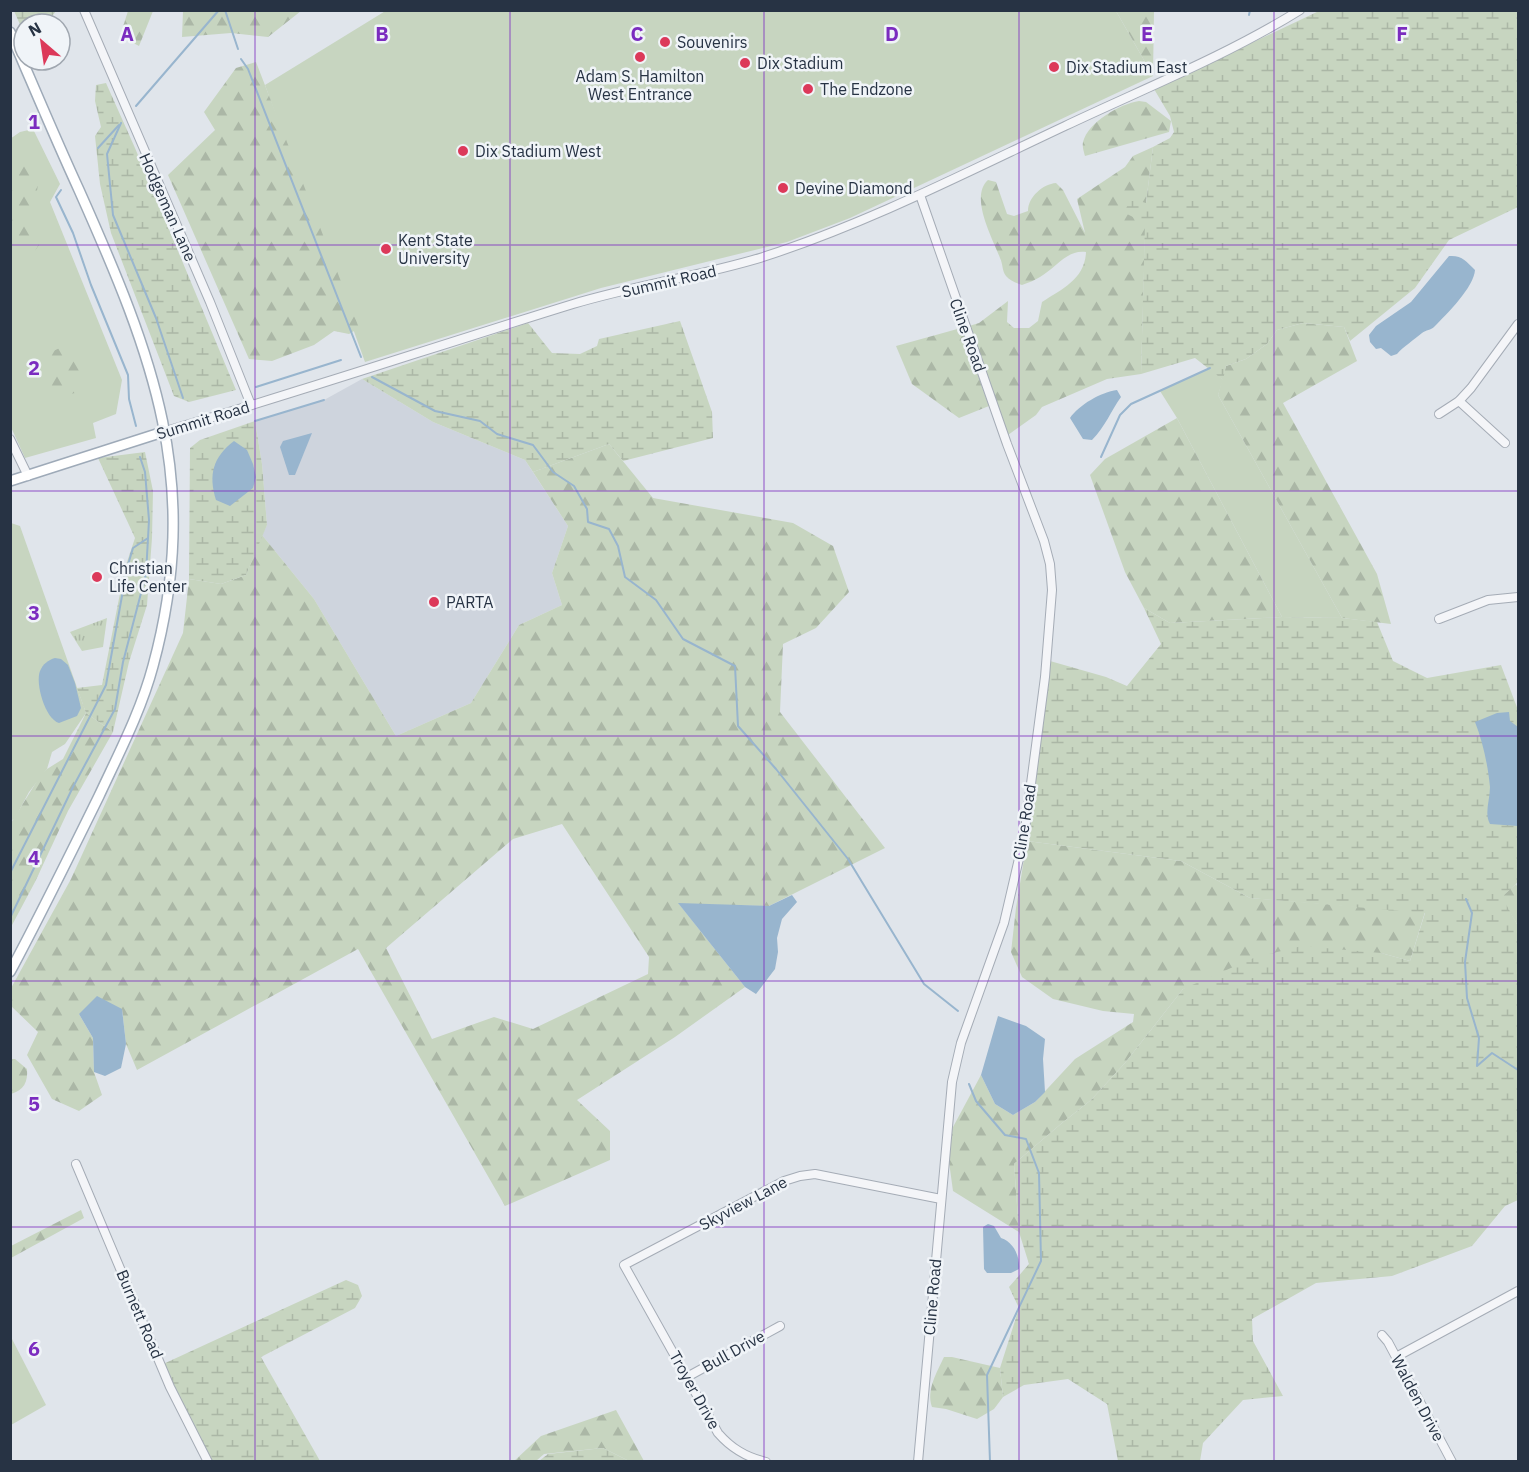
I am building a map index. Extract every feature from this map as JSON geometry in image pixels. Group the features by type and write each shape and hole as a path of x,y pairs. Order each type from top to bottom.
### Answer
{"main road":[{"path":"10,33 130,310 148,362 166,431 172,482 173,560 166,615 139,709 10,972"},
{"name":"Summit Road","path":"10,481 166,431"}],"street":[{"name":"Hodgeman Lane","path":"84,10 210,302 251,405"},
{"name":"Summit Road","path":"166,431 578,302 759,258 833,232 920,195 1189,68 1300,10"},
{"name":"Cline Road","path":"918,1461 953,1075 961,1043 1004,923 1024,837 1045,677 1053,590 1044,541 1007,444 920,195"},
{"path":"1439,414 1459,401 1487,368 1518,325"},
{"path":"1459,401 1505,443"},
{"path":"10,439 28,476"},
{"path":"1439,619 1488,600 1518,597"},
{"name":"Burnett Road","path":"76,1164 170,1387 208,1461"},
{"name":"Skyview Lane","path":"643,1298 624,1265 628,1261 792,1177 809,1174 824,1175 941,1199"},
{"path":"1396,1357 1518,1291"},
{"name":"Troyer Drive","path":"643,1298 708,1418 725,1441 748,1457 766,1461"},
{"name":"Bull Drive","path":"687,1377 780,1326"},
{"name":"Walden Drive","path":"1382,1335 1452,1461"}],"shaded area":[{"path":"362,379 433,422 525,460 568,526 552,573 562,605 519,625 471,703 396,736 314,599 262,535 267,525 262,464 255,421 324,400"}],"green space":[{"path":"183,10 301,11 268,37 231,33 182,37"},
{"name":"Kent State University","path":"387,10 1116,11 1153,76 850,218 787,242 601,288 365,362 265,85"},
{"path":"14,11 56,11 55,12"},
{"path":"128,11 153,11 139,46 120,36"},
{"path":"1116,11 1154,11 1153,76"},
{"path":"1319,11 1518,11 1518,207 1449,240 1415,288 1350,341 1344,327 1303,323 1277,330 1267,344 1246,359 1226,366 1223,380 1195,358 1141,374 1145,223 1123,212 1132,199 1146,203 1153,147 1170,138 1174,132 1170,116 1154,89"},
{"path":"256,62 359,328 349,334 334,331 314,345 272,361 249,359 168,175 215,130 204,112 236,68"},
{"path":"106,83 236,390 189,402 174,396 111,233 100,184 95,136 101,127 95,101 96,85"},
{"path":"1139,101 1146,102 1171,121 1169,132 1085,156 1083,142 1091,128 1114,110"},
{"path":"33,129 60,184 50,202 122,380 116,414 93,423 96,438 25,458 10,425 10,139 20,132"},
{"path":"1153,147 1146,203 1141,374 1107,379 1042,407 1036,415 1008,435 969,326 979,323 1008,301 1007,322 1014,328 1029,328 1038,321 1042,302 1064,288 1077,276 1085,261 1086,252 1067,256 1046,273 1022,285 1012,281 1005,274 984,218 981,197 983,187 988,180 996,182 1007,214 1014,216 1028,211 1033,196 1037,192 1056,183 1063,190 1085,233 1077,199 1125,167 1133,156"},
{"path":"25,156 38,185 33,213 33,232 39,245 34,252 23,253 10,247 11,191 21,187 15,161"},
{"path":"680,321 712,412 713,438 623,461 609,444 533,472 525,460 433,422 362,379 528,323 552,353 580,354 597,346 599,339"},
{"path":"1303,323 1344,327 1357,361 1283,403 1377,574 1391,624 1342,618 1218,395 1226,366 1246,359 1267,344 1277,330"},
{"path":"961,328 989,406 959,418 912,384 896,346"},
{"path":"64,346 80,356 83,383 75,393 62,396 50,384 49,353"},
{"path":"1210,368 1223,380 1218,395 1342,618 1282,617 1177,418 1160,391"},
{"path":"1177,418 1282,617 1170,623 1144,608 1125,572 1090,475 1105,459"},
{"path":"255,421 262,464 267,525 246,575 221,584 189,579 190,448 200,440"},
{"path":"609,444 653,498 793,523 833,546 849,592 816,628 783,644 780,712 885,848 769,906 679,904 745,987 675,1037 577,1100 610,1131 610,1160 505,1206 358,949 137,1070 126,1044 122,1009 79,1014 93,1038 94,1072 102,1095 79,1111 52,1099 27,1055 38,1032 11,1006 10,990 71,879 183,633 189,579 221,584 246,575 262,535 314,599 396,736 471,703 519,625 562,605 552,573 568,526 533,472","holes":["562,824 649,957 648,974 533,1029 494,1017 432,1039 386,948 513,839"]},
{"path":"145,452 153,491 147,605 129,662 113,732 86,713 77,688 102,685 125,568 135,538 98,458"},
{"path":"11,523 20,526 86,713 65,744 52,752 47,769 11,821"},
{"path":"1144,608 1170,623 1282,617 1342,618 1377,622 1393,661 1427,678 1501,665 1518,710 1518,882 1502,897 1518,926 1518,1200 1505,1206 1472,1246 1392,1276 1316,1283 1252,1319 1253,1341 1283,1396 1243,1400 1203,1443 1200,1461 1118,1461 1107,1404 1068,1379 1024,1385 1003,1397 1000,1368 1019,1308 1009,1287 1029,1264 1019,1232 1014,1164 1091,1100 1125,1063 1183,989 1256,957 1302,946 1381,953 1410,961 1425,913 1250,898 1181,861 1027,841 1050,661 1106,677 1127,686 1161,644"},
{"path":"107,618 103,647 82,651 70,632"},
{"path":"86,713 113,732 68,811 11,927 11,823 40,776 63,759"},
{"path":"1027,841 1181,861 1250,898 1425,912 1410,961 1381,953 1183,989 1125,1063 1091,1100 1014,1164 1019,1232 953,1191 946,1140 981,1075 995,1104 1013,1115 1035,1102 1075,1059 1133,1022 1134,1014 1103,1011 1053,999 1022,977 1011,952"},
{"path":"1516,884 1518,888 1518,926 1501,897"},
{"path":"11,1059 15,1059 27,1069 27,1074 22,1088 11,1094"},
{"path":"81,1210 84,1218 11,1258 11,1246"},
{"path":"346,1280 358,1285 362,1296 355,1308 261,1357 320,1461 208,1461 161,1365"},
{"path":"11,1337 46,1405 10,1425"},
{"path":"944,1357 1000,1368 1003,1397 994,1409 977,1419 932,1407 931,1388"},
{"path":"616,1410 644,1461 629,1461 603,1448 544,1454 536,1461 513,1462 541,1436"},
{"path":"603,1448 629,1461 539,1461 548,1454"}],"water":[{"path":"1449,256 1461,258 1475,270 1470,284 1459,300 1434,327 1422,333 1397,354 1391,356 1381,348 1376,349 1370,342 1369,335 1376,326 1411,302"},
{"path":"1117,390 1121,397 1101,430 1092,440 1083,439 1070,418 1091,400 1104,393"},
{"path":"312,433 295,475 289,475 280,447 283,441"},
{"path":"234,441 247,450 256,477 253,488 230,506 216,500 212,482 217,460"},
{"path":"55,658 61,659 68,665 81,708 77,716 59,723 49,715 42,700 39,684 41,669"},
{"path":"1509,712 1510,721 1518,727 1518,826 1490,824 1488,820 1490,787 1488,771 1475,722 1497,713"},
{"path":"792,895 797,902 782,919 777,938 778,952 775,969 756,994 745,987 678,903 769,906"},
{"path":"97,996 122,1009 126,1044 121,1068 105,1076 94,1072 93,1038 79,1014"},
{"path":"998,1016 1026,1026 1045,1039 1043,1059 1045,1092 1035,1102 1013,1115 995,1104 981,1075"},
{"path":"988,1224 994,1226 1001,1238 1013,1246 1019,1269 1011,1273 987,1273 984,1269 983,1227"}],"waterway":[{"path":"136,106 219,10"},
{"path":"225,10 238,49"},
{"path":"1249,15 1250,10"},
{"path":"241,59 248,69 361,357"},
{"path":"121,123 107,154 113,215 156,318 183,398"},
{"path":"98,148 119,125"},
{"path":"61,190 56,197 73,233 91,285 128,375 129,399 136,426"},
{"path":"256,387 341,360"},
{"path":"1101,457 1120,415 1131,404 1210,368"},
{"path":"372,377 435,411 480,421 497,434 533,445 553,472 574,486 587,509 588,522 609,529 618,546 625,577 656,600 683,639 735,666 738,726 776,769 848,859 924,984 958,1011"},
{"path":"255,421 324,400"},
{"path":"10,918 73,787 115,709 123,662 146,574 149,520 145,472 140,457"},
{"path":"10,873 106,685 127,568 133,548 148,538"},
{"path":"1466,899 1472,913 1465,962 1467,998 1479,1038 1477,1066 1492,1053 1518,1070"},
{"path":"969,1084 976,1101 1005,1135 1026,1139 1039,1173 1041,1261 987,1375 990,1462"}],"place":[{"name":"Souvenirs","path":"665,42"},
{"name":"Adam S. Hamilton West Entrance","path":"640,57"},
{"name":"Dix Stadium","path":"745,63"},
{"name":"Dix Stadium East","path":"1054,67"},
{"name":"The Endzone","path":"808,89"},
{"name":"Dix Stadium West","path":"463,151"},
{"name":"Devine Diamond","path":"783,188"},
{"name":"Kent State University","path":"386,249"},
{"name":"Christian Life Center","path":"97,577"},
{"name":"PARTA","path":"434,602"}]}
